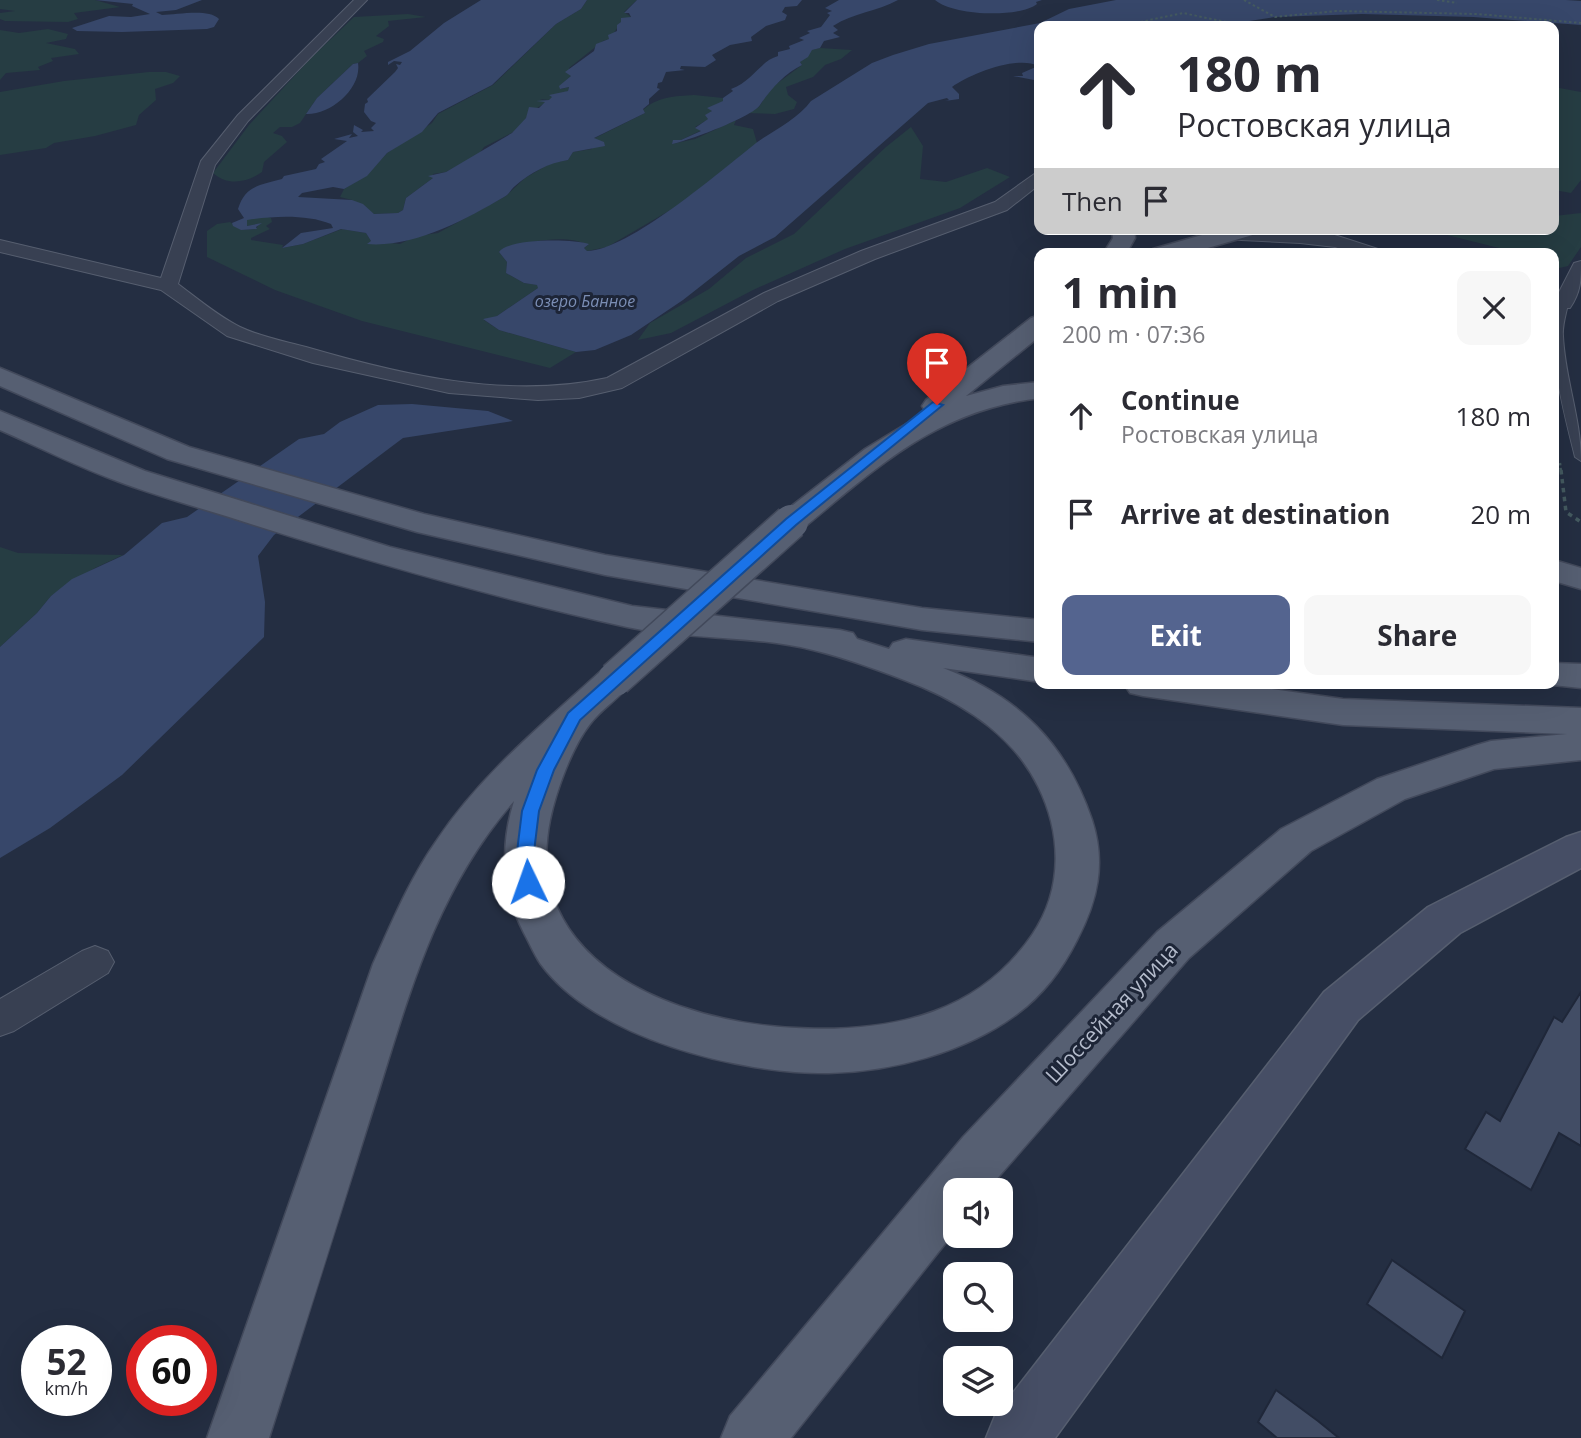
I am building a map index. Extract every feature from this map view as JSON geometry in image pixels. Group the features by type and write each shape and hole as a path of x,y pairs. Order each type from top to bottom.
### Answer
{"main road":[{"path":"1161,243 1221,235"},
{"path":"238,1438 396,964 422,903 453,850 486,806 528,760 615,679 791,522 1034,328"},
{"path":"0,376 178,453 417,522 605,565 922,619 1034,630"},
{"path":"897,438 960,407 990,397 1034,391"},
{"path":"0,420 134,477 379,554 632,617 814,638 1034,669"},
{"path":"1559,572 1581,579"},
{"path":"574,717 545,770 530,811 524,860 531,904 551,944 581,975 617,1000 669,1025 725,1042 774,1050 831,1051 885,1045 933,1033 987,1008 1014,990 1042,961 1064,922 1076,885 1078,846 1070,808 1054,772 1027,738 994,708 968,692 930,675 814,638"},
{"path":"1559,675 1581,676"},
{"path":"1179,689 1343,712 1581,722"},
{"name":"Шоссейная улица","path":"752,1438 991,1145 1174,945 1286,849 1391,789 1491,755 1581,746"}],"street":[{"path":"168,286 207,165 243,118 361,0"},
{"path":"0,246 168,286 233,331 344,367 474,390 552,393 593,390 614,383 771,297 868,255 1000,206 1034,180"},
{"path":"1266,235 1335,242"},
{"path":"1318,235 1354,248"},
{"path":"1559,300 1581,267"},
{"path":"1017,1438 1341,1006 1444,920 1581,848"},
{"path":"0,1019 95,962"}],"lane":[{"path":"1559,348 1566,395 1581,457"}],"path":[{"path":"1244,0 1275,17 1336,11 1477,14 1558,21"},
{"path":"1437,0 1457,4"},
{"path":"1145,21 1183,13 1219,21"},
{"path":"1559,21 1581,23"},
{"path":"1559,460 1566,512 1581,522"}],"green space":[{"path":"0,0 95,0 120,7 74,13 78,19 68,22 5,21 0,19 0,13 15,11 0,9"},
{"path":"587,0 637,0 624,12 631,17 621,22 610,39 603,41 569,68 571,76 560,86 561,89 569,87 568,91 549,100 540,99 547,102 530,112 519,129 484,147 479,154 446,172 433,174 433,178 406,198 403,210 398,213 374,214 352,200 340,197 344,189 366,176 387,153 432,123 438,114 493,85 556,24 581,9"},
{"path":"408,14 426,17 388,21 389,26 376,36 384,39 383,42 364,51 367,56 353,64 317,98 300,123 292,127 280,127 273,133 282,136 287,142 264,162 262,172 237,182 224,180 213,173 249,125 312,57 354,17"},
{"path":"48,29 68,34 66,39 46,43 75,49 79,54 51,58 53,61 38,67 40,70 6,73 0,80 0,30 19,33"},
{"path":"811,50 852,50 841,59 825,65 813,77 786,87 788,95 797,102 794,109 775,114 746,113 759,107 771,88 802,65 800,62"},
{"path":"166,72 180,76 173,83 155,89 156,100 139,115 136,125 54,143 46,148 0,155 0,92 64,81"},
{"path":"1559,88 1581,92 1581,180 1571,193 1559,191"},
{"path":"694,95 723,98 724,101 713,106 709,119 695,127 702,130 681,140 674,140 672,144 695,139 736,120 734,125 753,129 757,143 679,205 607,247 587,251 584,248 588,245 579,241 556,239 532,242 499,252 507,262 506,273 524,283 538,285 538,288 497,316 484,320 499,330 576,352 550,368 362,321 275,290 207,257 207,231 217,224 230,222 241,230 256,229 259,224 247,226 247,219 264,216 271,218 272,222 266,226 270,229 251,240 283,245 282,248 303,244 342,229 366,233 371,241 400,244 416,236 438,233 506,196 525,178 551,163 568,160 573,152 592,149 593,139 645,113 643,110 654,102"},
{"path":"911,127 923,146 920,179 946,182 987,168 1010,177 960,208 845,249 753,290 671,333 638,340 650,323 709,289 746,258 794,234 886,147"},
{"path":"1581,213 1581,247 1568,266 1559,268 1559,248 1499,248 1447,235 1559,235 1559,215"},
{"path":"0,547 18,553 123,555 95,568 51,596 37,613 0,647"}],"water":[{"path":"95,0 202,0 176,10 156,12 162,15 200,13 219,19 214,27 207,29 122,32 77,31 72,28 109,16 150,14 132,6 133,4"},
{"path":"481,0 587,0 581,9 556,24 492,85 438,113 422,132 387,153 367,176 344,189 333,187 302,193 298,197 352,200 363,204 374,214 398,213 403,210 406,198 433,178 428,176 446,172 512,133 526,118 529,107 539,108 545,102 536,101 549,100 552,97 549,95 568,91 569,87 560,89 559,86 571,76 565,72 594,51 596,44 609,39 608,35 617,31 621,18 631,17 629,13 624,13 637,0 802,0 797,6 785,7 782,12 787,15 785,20 766,26 751,37 752,41 730,45 712,55 716,60 705,67 681,66 680,69 685,70 666,72 662,82 658,83 657,88 660,89 643,109 645,113 594,138 604,142 605,146 573,152 568,160 534,172 506,196 438,231 402,242 367,244 371,241 366,233 341,229 303,244 282,248 301,233 333,228 331,224 322,221 289,217 247,220 247,226 262,223 257,229 241,230 233,226 232,223 244,218 238,209 249,191 284,176 316,169 319,164 325,162 321,159 347,141 334,139 352,134 349,138 358,136 353,132 354,125 363,130 361,132 374,131 371,128 376,123 364,112 365,104 395,72 398,68 396,64 400,65 402,62 394,61 388,65 388,62 410,51 444,23"},
{"path":"839,0 898,0 833,26 838,30 833,33 840,37 824,41 820,48 812,50 808,57 800,62 802,65 778,82 755,110 719,128 672,144 673,140 681,140 701,131 695,128 708,119 705,115 712,111 707,108 723,101 723,98 733,91 731,89 778,56 778,52 790,49 789,46 804,40 799,38 810,33 807,31 821,27 830,15 827,13 832,11 825,8"},
{"path":"935,0 1042,0 1028,9 1016,12 986,13 956,9"},
{"name":"озеро Банное","path":"1116,0 1566,0 1581,1 1581,25 1559,23 1559,21 1362,14 1275,17 1249,21 1044,21 1069,9"},
{"name":"озеро Банное","path":"1034,24 1034,65 1007,64 982,72 952,87 959,94 959,99 945,101 949,100 947,98 928,103 775,237 739,256 683,300 631,335 595,350 576,352 499,330 483,319 497,316 538,288 537,285 524,283 506,273 507,262 499,252 505,247 528,242 570,241 589,244 584,248 587,251 626,238 674,207 756,143 793,119 811,101 872,63 929,44"},
{"path":"358,63 355,82 343,98 325,110 306,114 317,98 353,64"},
{"name":"озеро Банное","path":"1034,68 1034,80 1013,76 1023,76 1022,73"},
{"path":"412,404 488,411 513,421 403,438 274,535 258,556 265,602 264,637 122,775 50,828 0,858 0,647 72,579 124,555 162,523 187,517 299,439 324,434 340,422 378,405"}],"building":[{"path":"1581,992 1581,1146 1559,1133 1531,1190 1465,1149 1486,1112 1500,1121 1554,1017 1562,1022"},
{"path":"1392,1260 1465,1311 1442,1358 1367,1304"},
{"path":"1276,1390 1339,1438 1277,1438 1258,1422"}],"route":[{"path":"528,882 524,860 530,811 545,770 574,717 791,522 937,405"}]}
